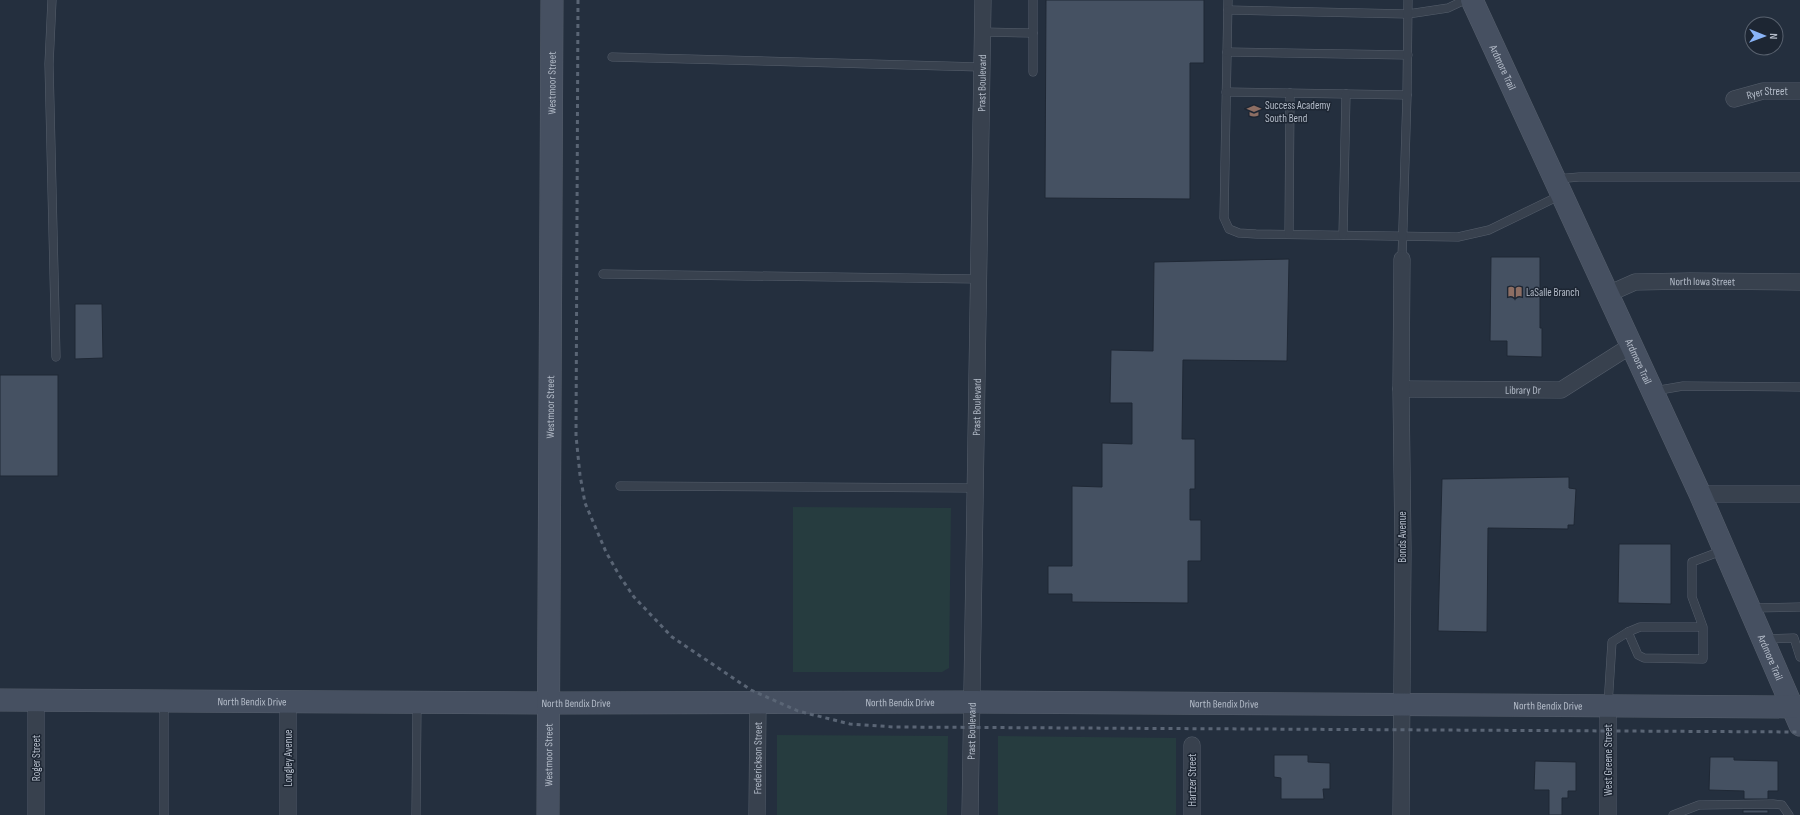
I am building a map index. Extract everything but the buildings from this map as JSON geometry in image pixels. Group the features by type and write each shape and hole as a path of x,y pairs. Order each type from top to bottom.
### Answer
{"street":[{"name":"Westmoor Street","path":"548,815 552,0"},
{"name":"Prast Boulevard","path":"970,815 974,488 983,0"},
{"name":"Ardmore Trail","path":"1471,0 1654,391 1797,713"},
{"name":"Ryer Street","path":"1734,99 1763,91 1800,91"},
{"name":"Bonds Avenue","path":"1401,815 1403,550 1401,389 1402,259"},
{"name":"North Iowa Street","path":"1608,294 1636,282 1800,282"},
{"name":"Library Dr","path":"1401,389 1561,390 1632,345"},
{"path":"1700,494 1800,494"},
{"name":"North Bendix Drive","path":"0,700 417,703 971,702 1608,705 1797,713"},
{"name":"Roger Street","path":"36,700 36,815"},
{"name":"Longley Avenue","path":"288,702 288,815"},
{"name":"Frederickson Street","path":"758,702 758,815"},
{"name":"West Greene Street","path":"1608,705 1608,815"},
{"name":"Hartzer Street","path":"1192,745 1192,815"}],"lane":[{"path":"52,0 49,64 56,357"},
{"path":"1033,0 1033,72"},
{"path":"1228,0 1224,218 1229,229 1239,233 1458,237 1488,230 1558,187 1579,177 1800,177"},
{"path":"1402,259 1408,55 1408,0"},
{"path":"1228,10 1408,14 1448,8 1471,0"},
{"path":"982,32 1033,33"},
{"path":"1227,52 1408,55"},
{"path":"612,57 981,67"},
{"path":"1226,92 1407,95"},
{"path":"1289,234 1290,93"},
{"path":"1343,235 1346,94"},
{"path":"604,274 978,279"},
{"path":"1654,391 1683,386 1800,387"},
{"path":"620,486 974,488"},
{"path":"1628,632 1638,655 1644,658 1663,655 1682,655 1703,659 1703,627 1692,597 1692,562 1724,550"},
{"path":"1750,608 1800,607"},
{"path":"1608,705 1612,642 1628,632 1640,627 1663,630 1681,630 1703,627"},
{"path":"1763,639 1794,638 1800,657"},
{"path":"164,701 164,815"},
{"path":"416,815 417,703"},
{"path":"1673,815 1699,805 1773,804 1782,805 1789,815"}],"green space":[{"path":"793,507 951,508 949,668 942,672 793,672"},
{"path":"777,735 948,736 947,815 777,815"},
{"path":"998,736 1176,738 1176,815 998,815"}],"railway":[{"path":"578,0 576,436 580,475 585,503 606,552 634,597 672,637 751,690 798,711 850,724 894,727 1800,732"}],"place":[{"name":"Success Academy South Bend","path":"1254,111"},
{"name":"LaSalle Branch","path":"1515,292"}]}
